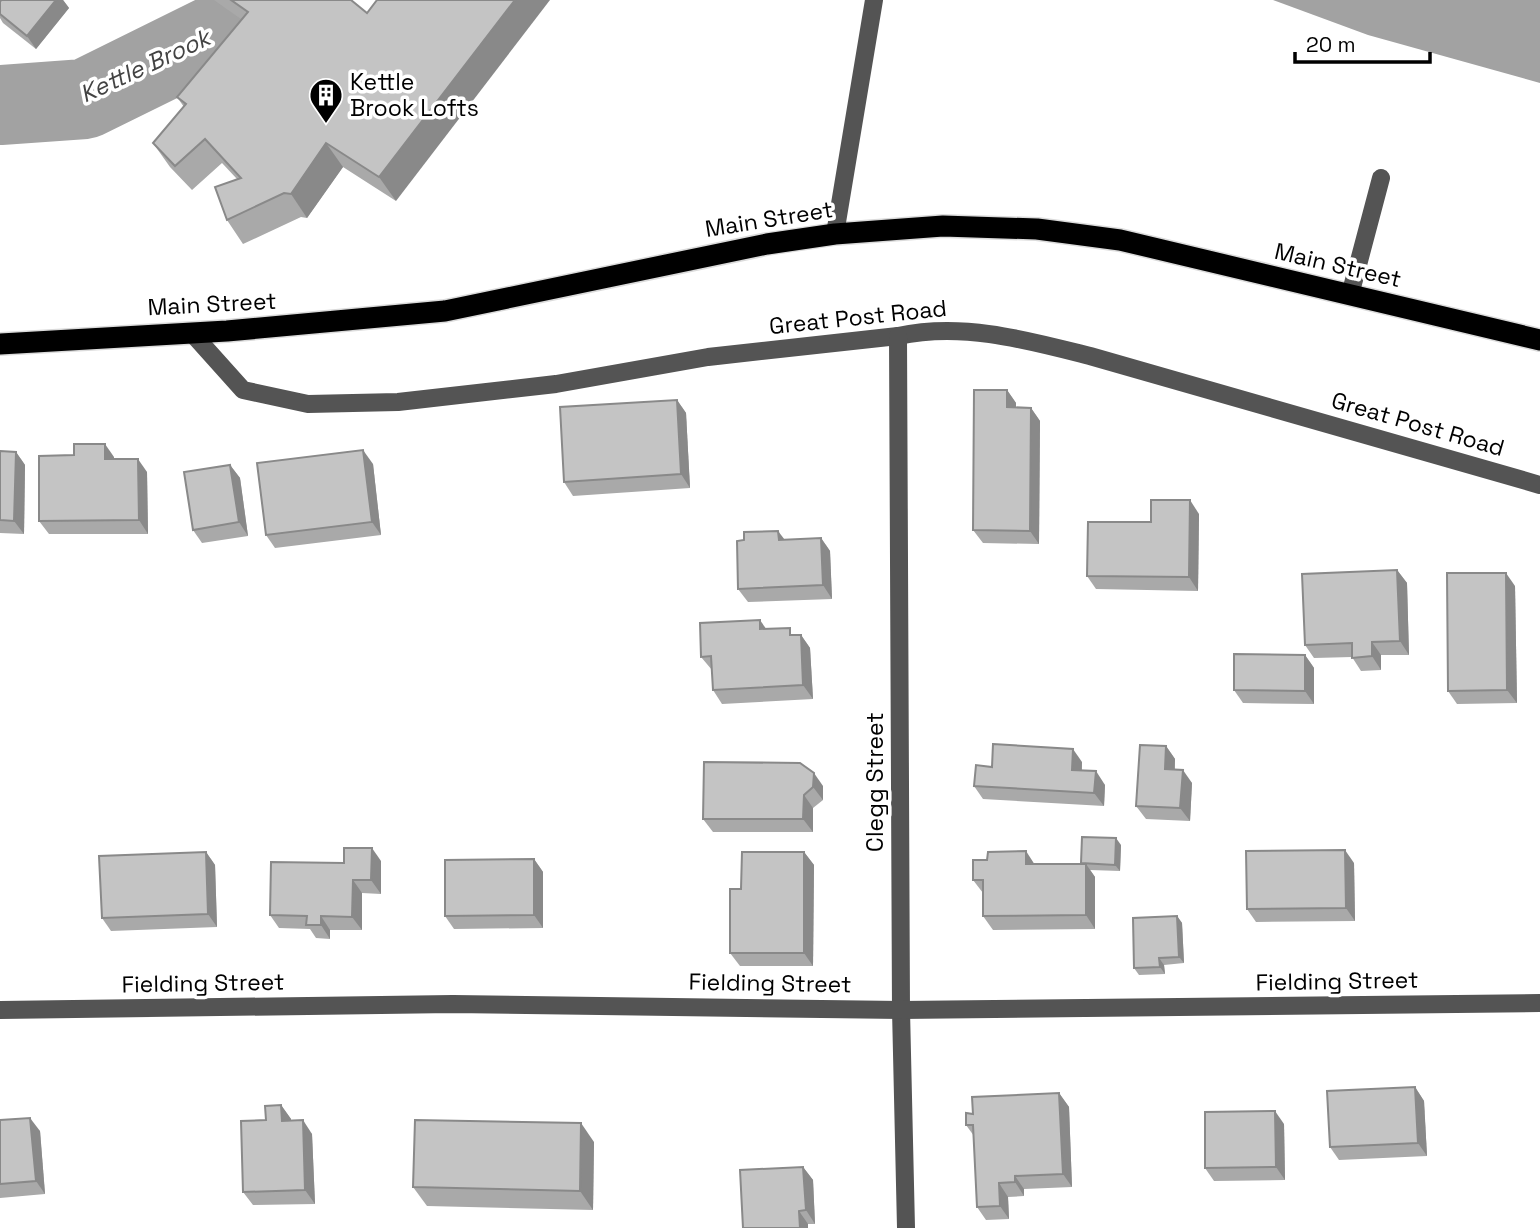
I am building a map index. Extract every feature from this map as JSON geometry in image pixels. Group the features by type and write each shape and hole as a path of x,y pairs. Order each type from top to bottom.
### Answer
{"highway":[{"name":"Main Street","path":"0,344 445,312 662,264 835,234 943,226 1037,229 1120,240 1540,340"}],"street":[{"path":"835,234 874,0"},
{"path":"1350,295 1381,178"},
{"name":"Great Post Road","path":"191,332 243,390 309,404 398,402 556,384 708,357 898,337 924,331 1036,341 1540,485"},
{"name":"Clegg Street","path":"898,337 901,1010 906,1228"},
{"name":"Fielding Street","path":"0,1010 453,1004 901,1010 1540,1003"}],"shaded area":[{"path":"1273,0 1540,0 1540,83 1368,35"}],"building":[{"path":"1,0 56,0 27,36 0,14"},
{"name":"Kettle Brook Lofts","path":"231,0 351,0 367,13 377,0 515,0 379,177 326,143 291,194 284,193 227,220 215,187 241,178 205,139 175,166 153,143 186,104 177,97 248,12"},
{"path":"974,390 1007,390 1007,407 1031,408 1030,531 973,530"},
{"path":"677,400 681,474 564,482 560,407"},
{"path":"74,444 105,444 105,459 138,459 139,520 39,521 39,456 74,455"},
{"path":"363,450 372,522 266,535 257,463"},
{"path":"0,451 16,452 14,521 0,520"},
{"path":"230,465 239,522 193,530 184,472"},
{"path":"1151,500 1190,500 1189,577 1087,576 1088,522 1151,522"},
{"path":"778,531 779,540 821,538 823,585 738,589 737,541 744,540 744,532"},
{"path":"1397,570 1400,641 1372,642 1372,656 1352,658 1352,643 1305,645 1302,574"},
{"path":"1447,573 1506,573 1507,690 1448,691"},
{"path":"760,620 760,629 790,628 790,635 801,635 803,685 713,690 711,656 701,657 700,623"},
{"path":"1234,654 1305,655 1305,691 1234,690"},
{"path":"993,744 1073,749 1072,770 1096,771 1094,793 974,786 976,765 992,767"},
{"path":"1140,745 1166,746 1165,769 1183,770 1180,808 1136,806"},
{"path":"704,762 800,763 814,773 813,787 804,795 803,819 703,819"},
{"path":"1082,837 1116,838 1115,865 1081,863"},
{"path":"344,848 372,848 371,880 353,880 352,917 321,916 321,925 306,925 307,916 270,915 271,862 344,863"},
{"path":"1345,850 1346,908 1247,909 1246,851"},
{"path":"1026,851 1026,864 1086,864 1086,915 983,916 983,880 973,880 973,860 987,860 988,852"},
{"path":"206,852 208,914 102,918 99,856"},
{"path":"742,852 804,852 804,953 730,953 730,889 741,889"},
{"path":"534,859 534,915 445,916 445,860"},
{"path":"1177,916 1179,957 1159,958 1160,967 1134,968 1133,918"},
{"path":"1415,1087 1418,1143 1330,1147 1327,1091"},
{"path":"1059,1093 1063,1174 1015,1176 1015,1182 999,1183 1000,1206 977,1207 973,1125 966,1125 966,1113 973,1114 972,1097"},
{"path":"281,1105 282,1121 303,1120 305,1190 243,1192 241,1121 266,1120 265,1106"},
{"path":"1275,1111 1276,1167 1205,1168 1205,1112"},
{"path":"30,1118 36,1181 0,1184 0,1120"},
{"path":"415,1120 581,1123 580,1191 413,1187"},
{"path":"803,1167 806,1210 799,1211 800,1228 743,1228 740,1170"}],"waterway":[{"name":"Kettle Brook","path":"0,105 85,99 245,20"}],"place":[{"name":"Kettle Brook Lofts","path":"326,125"}]}
